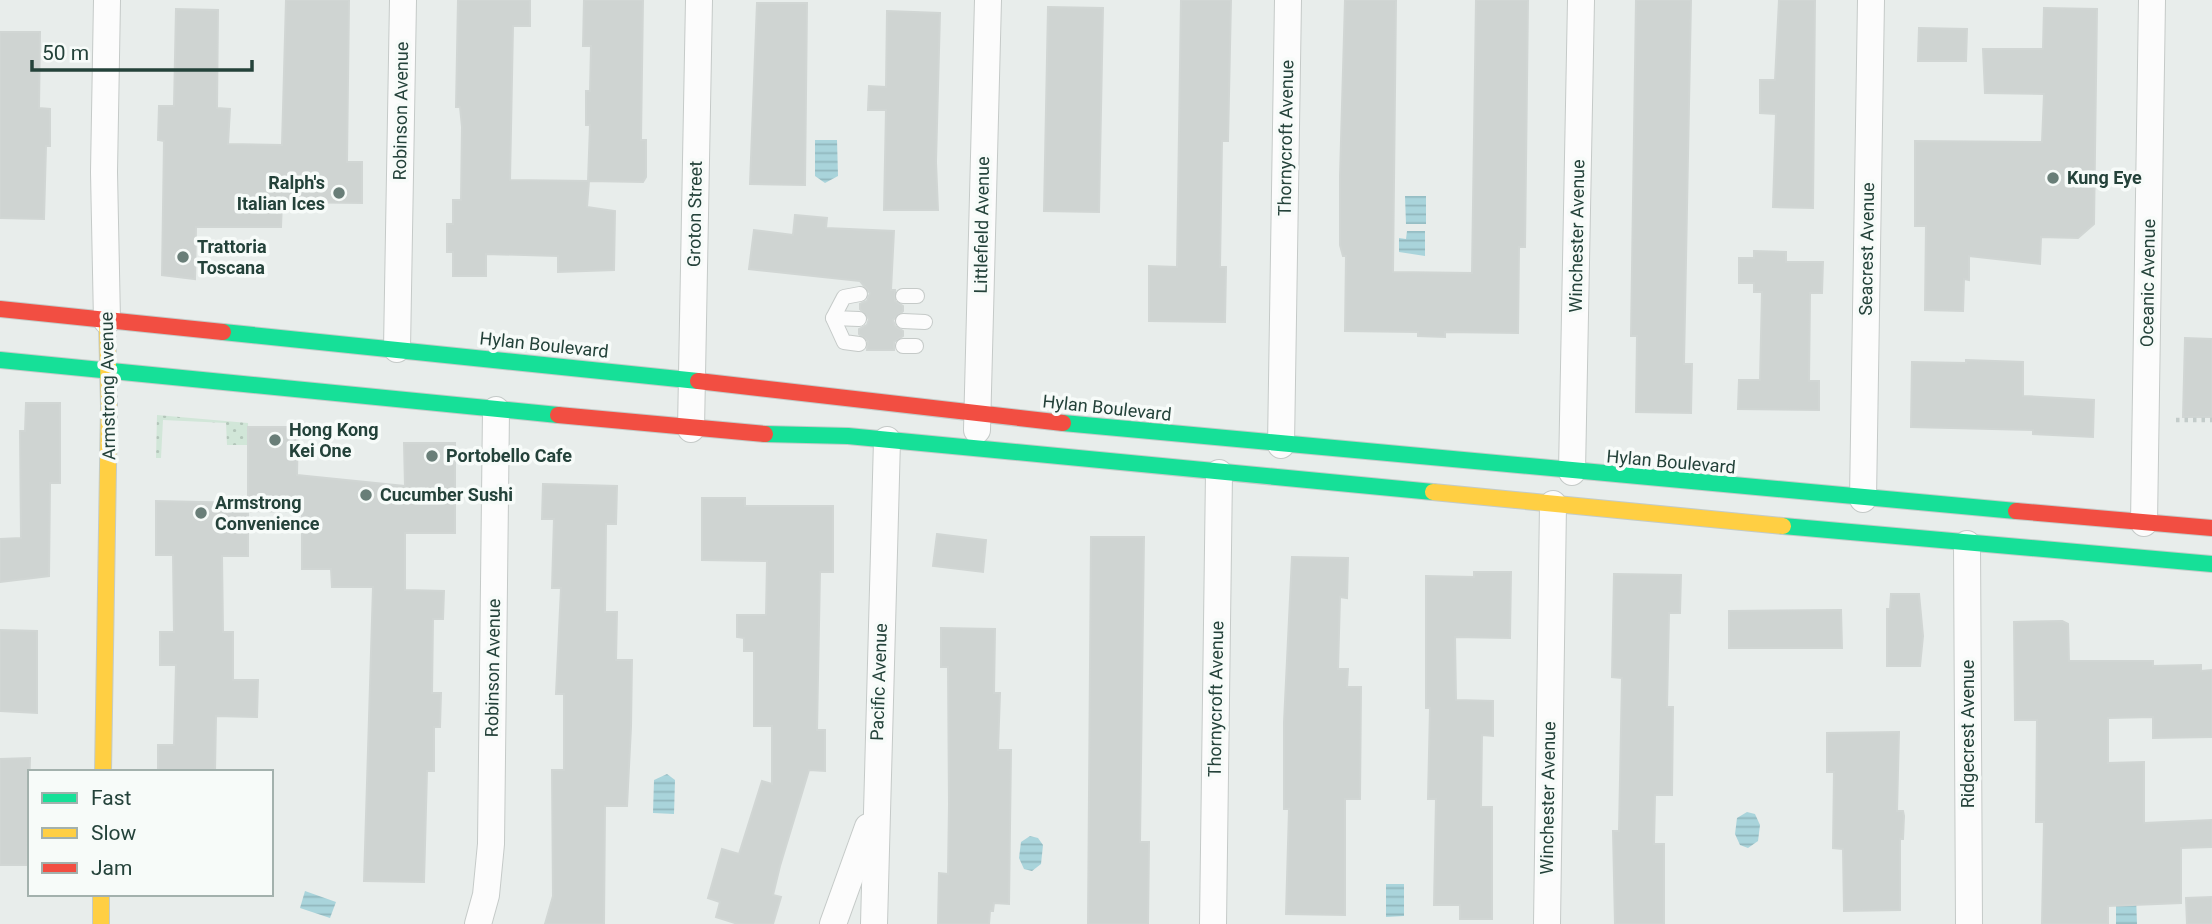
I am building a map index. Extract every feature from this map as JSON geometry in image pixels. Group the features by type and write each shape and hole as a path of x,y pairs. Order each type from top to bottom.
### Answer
{"main road":[{"name":"Hylan Boulevard","path":"0,309 692,380 978,415 1281,445 1863,499 2212,528"},
{"name":"Armstrong Avenue","path":"103,770 107,321"},
{"path":"0,359 691,429 887,440 1967,544 2212,564"},
{"path":"101,896 101,924"}],"street":[{"name":"Armstrong Avenue","path":"107,0 104,172 107,321"},
{"name":"Robinson Avenue","path":"397,349 403,0"},
{"name":"Groton Street","path":"691,429 699,0"},
{"name":"Littlefield Avenue","path":"977,449 988,0"},
{"name":"Thornycroft Avenue","path":"1281,445 1288,0"},
{"name":"Winchester Avenue","path":"1572,472 1581,0"},
{"name":"Seacrest Avenue","path":"1863,499 1871,0"},
{"name":"Oceanic Avenue","path":"2144,523 2152,0"},
{"name":"Robinson Avenue","path":"478,924 486,895 491,844 496,410"},
{"name":"Pacific Avenue","path":"874,924 887,440"},
{"name":"Thornycroft Avenue","path":"1213,924 1219,473"},
{"name":"Winchester Avenue","path":"1546,924 1553,504"},
{"name":"Ridgecrest Avenue","path":"1967,544 1969,924"},
{"path":"833,924 875,809"}],"lane":[{"path":"833,318 844,297 860,294"},
{"path":"833,318 859,319"},
{"path":"833,318 844,341 859,344"},
{"path":"903,321 925,322"}],"path":[{"path":"2176,420 2212,420"}],"green space":[{"path":"157,415 248,423 248,445 227,445 226,423 163,420 161,458 156,458"}],"water":[{"path":"815,140 837,140 838,176 825,183 815,176"},
{"path":"1405,196 1426,196 1426,224 1406,224"},
{"path":"1407,231 1425,231 1425,256 1399,252 1399,238 1406,239"},
{"path":"667,774 675,780 674,814 653,813 654,780"},
{"path":"1747,812 1755,814 1760,825 1758,841 1748,848 1740,845 1735,834 1737,818"},
{"path":"1030,836 1038,838 1043,845 1041,864 1032,871 1024,869 1019,858 1021,842"},
{"path":"1386,884 1404,884 1404,916 1386,917"},
{"path":"305,891 336,902 330,918 300,908"},
{"path":"2136,895 2137,924 2116,924 2116,896"}],"building":[{"path":"286,0 349,0 347,162 362,162 362,203 282,202 281,227 196,227 195,279 162,275 164,141 158,140 159,106 174,106 176,9 218,10 217,108 230,109 228,144 282,145"},
{"path":"458,0 530,0 530,26 513,26 510,180 588,181 590,125 586,125 586,91 590,91 591,46 583,46 584,0 643,0 641,140 646,140 646,177 643,182 589,181 587,207 615,211 614,270 558,272 558,256 486,254 486,276 453,276 453,252 447,252 447,224 453,224 453,200 461,200 462,127 460,107 456,107"},
{"path":"1181,0 1231,0 1228,141 1222,141 1220,267 1226,267 1225,322 1149,321 1149,266 1177,267"},
{"path":"1345,0 1396,0 1393,272 1472,273 1476,0 1528,0 1525,247 1519,247 1518,333 1445,332 1445,337 1418,336 1418,332 1345,331 1346,256 1343,256 1340,245 1340,176"},
{"path":"1636,0 1691,0 1684,364 1692,364 1691,413 1636,412 1637,336 1631,336"},
{"path":"1779,0 1815,0 1813,208 1773,207 1776,114 1760,113 1760,80 1775,80"},
{"path":"757,3 807,3 805,185 750,184"},
{"path":"1048,7 1103,8 1099,212 1044,211"},
{"path":"2044,8 2097,9 2094,224 2078,238 2041,237 2040,264 1969,256 1969,280 1964,279 1963,311 1925,310 1926,226 1915,226 1915,141 2042,142 2044,94 1985,93 1983,49 2043,49"},
{"path":"887,11 940,13 936,162 938,210 884,210 886,110 868,110 869,86 886,87"},
{"path":"1919,28 1967,29 1966,61 1918,61"},
{"path":"0,32 40,32 39,108 50,109 44,219 0,218"},
{"path":"795,215 827,218 826,228 894,231 891,290 895,290 895,301 903,306 903,311 893,320 895,326 903,331 903,336 894,342 894,350 867,350 868,341 859,334 859,329 867,325 869,319 860,309 860,304 867,301 870,293 860,281 749,269 754,230 793,235"},
{"path":"1754,251 1786,252 1786,262 1823,262 1822,293 1810,293 1809,381 1819,381 1819,410 1738,409 1739,380 1760,380 1762,292 1754,292 1754,283 1739,283 1739,258 1754,258"},
{"path":"2185,338 2212,339 2212,417 2183,417"},
{"path":"1966,360 2023,362 2023,396 2094,400 2093,437 2033,434 2033,430 1911,427 1912,362 1966,363"},
{"path":"26,403 60,403 60,483 50,483 49,576 0,582 0,539 21,538 20,431 25,431"},
{"path":"248,427 298,427 297,475 405,486 404,443 455,443 455,533 405,533 405,590 444,591 443,619 433,619 432,693 441,693 440,727 434,727 434,771 427,771 424,882 364,881 373,587 332,587 331,569 302,569 302,512 248,511 248,556 222,556 223,632 233,632 233,680 258,680 257,717 216,716 215,770 158,770 158,745 174,745 176,665 160,665 160,632 174,632 173,555 156,555 156,501 248,503"},
{"path":"543,484 617,486 616,524 606,524 605,612 617,612 616,660 632,660 631,727 627,806 605,806 604,924 545,924 553,896 552,770 564,770 564,694 556,694 561,588 552,588 554,519 542,519"},
{"path":"702,498 745,498 745,506 833,506 833,572 820,572 817,730 825,730 825,771 809,770 773,895 781,897 773,924 738,924 716,917 720,902 708,898 722,849 739,854 762,781 772,784 772,726 754,726 754,651 744,651 744,638 737,637 737,615 766,615 767,561 702,560"},
{"path":"937,534 986,540 983,572 933,566"},
{"path":"1091,537 1144,537 1140,842 1149,842 1148,924 1088,924"},
{"path":"1292,557 1348,558 1347,598 1340,597 1338,669 1348,669 1347,687 1361,687 1360,799 1345,799 1345,915 1286,914 1289,809 1284,809 1284,722"},
{"path":"1474,572 1511,572 1510,638 1455,637 1456,700 1493,701 1493,736 1482,735 1481,807 1492,807 1492,919 1460,919 1460,905 1434,905 1436,799 1428,799 1430,708 1426,708 1426,576 1474,577"},
{"path":"1614,574 1681,575 1680,613 1669,613 1667,707 1673,707 1672,795 1655,795 1654,844 1664,844 1664,924 1615,924 1613,831 1619,831 1622,678 1612,677"},
{"path":"1891,594 1919,594 1923,636 1920,666 1887,666 1887,609 1890,609"},
{"path":"1841,610 1842,648 1729,648 1729,611"},
{"path":"2062,621 2068,624 2069,661 2153,661 2153,666 2201,665 2201,671 2212,670 2212,737 2153,738 2153,717 2108,718 2108,763 2144,762 2144,823 2212,820 2212,847 2181,848 2181,903 2108,906 2108,924 2042,924 2044,822 2036,822 2037,720 2015,720 2014,622"},
{"path":"941,628 995,629 994,693 1000,693 998,750 1011,750 1009,904 994,903 989,924 938,924 939,873 948,874 949,804 948,667 941,667"},
{"path":"0,630 37,631 37,713 0,711"},
{"path":"1899,732 1897,811 1903,811 1904,816 1903,839 1900,839 1900,910 1844,911 1843,849 1833,848 1834,772 1827,772 1827,733"},
{"path":"30,758 27,865 0,865 0,759"},
{"path":"2212,897 2212,924 2187,924 2186,898"}],"traffic: fast":[{"path":"223,332 698,381"},
{"path":"0,360 558,415"},
{"path":"1063,423 2016,511"},
{"path":"765,434 848,436 1433,492"},
{"path":"1783,526 2212,564"}],"traffic: slow":[{"path":"103,770 109,406 107,321"},
{"path":"1433,492 1783,526"},
{"path":"101,896 101,924"}],"traffic: jam":[{"path":"0,309 223,332"},
{"path":"698,381 1063,423"},
{"path":"558,415 765,434"},
{"path":"2016,511 2212,528"}],"place":[{"name":"Kung Eye","path":"2053,178"},
{"name":"Ralph's Italian Ices","path":"339,193"},
{"name":"Trattoria Toscana","path":"183,257"},
{"name":"Hong Kong Kei One","path":"275,440"},
{"name":"Portobello Cafe","path":"432,456"},
{"name":"Cucumber Sushi","path":"366,495"},
{"name":"Armstrong Convenience","path":"201,513"}]}
